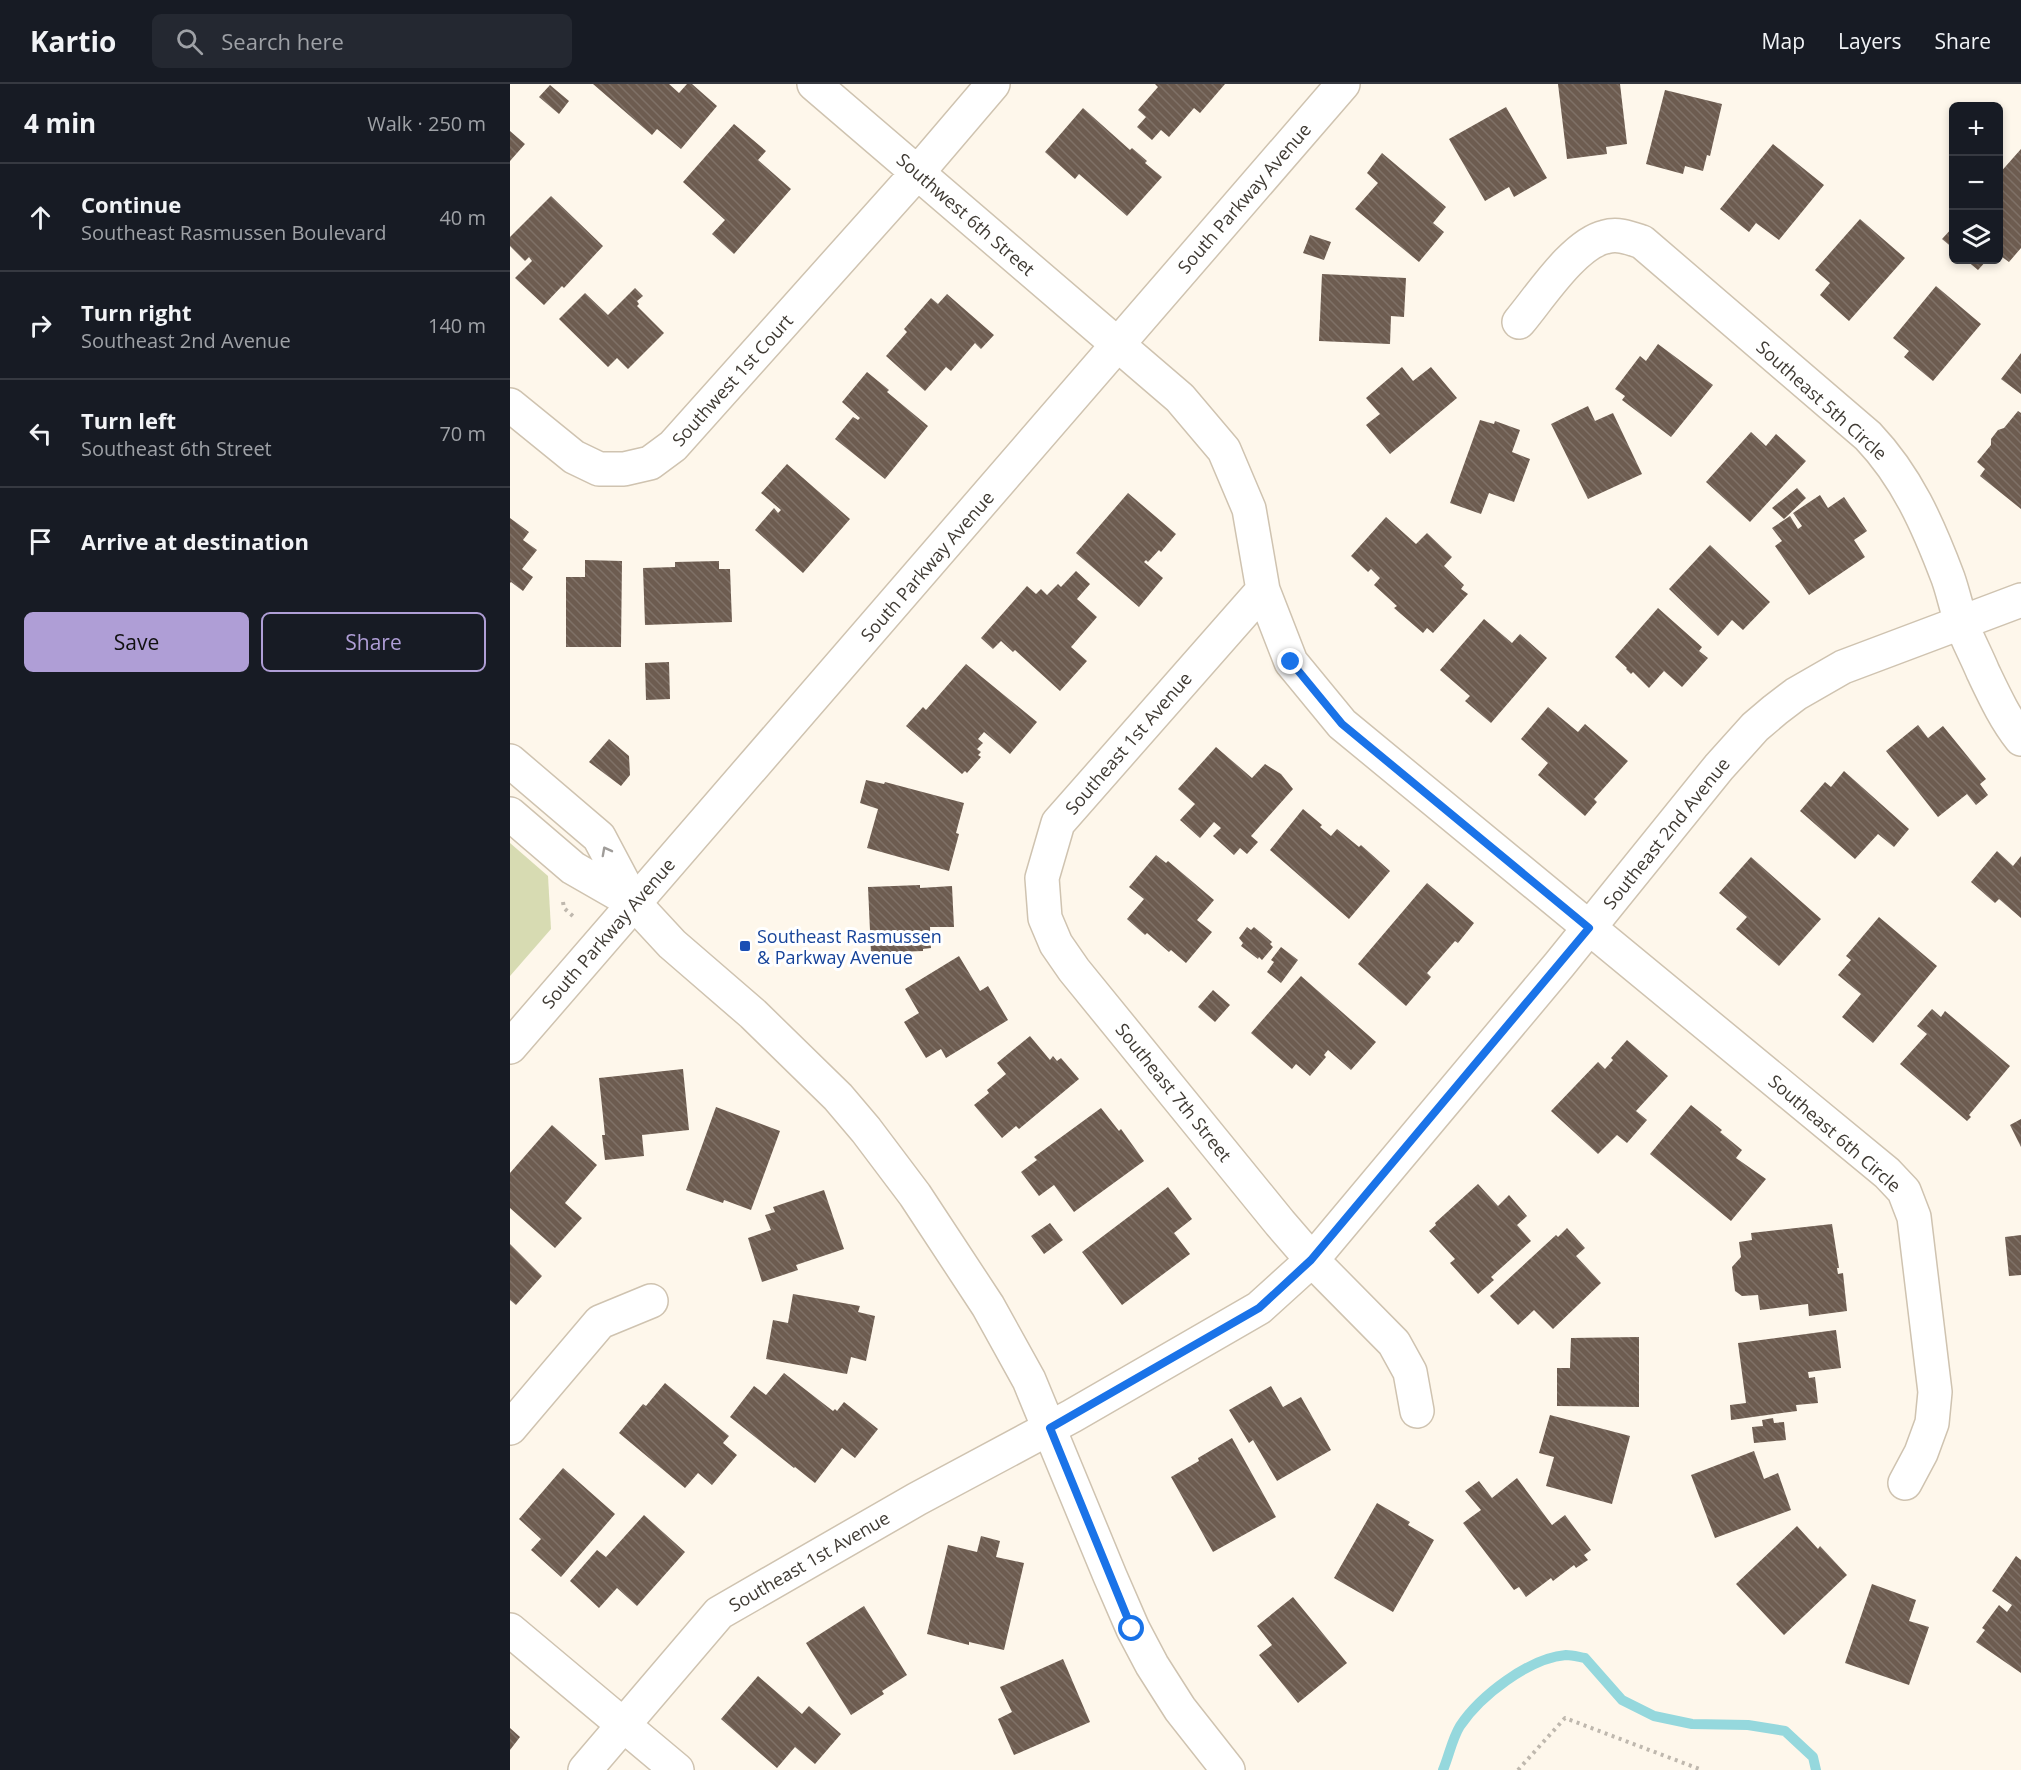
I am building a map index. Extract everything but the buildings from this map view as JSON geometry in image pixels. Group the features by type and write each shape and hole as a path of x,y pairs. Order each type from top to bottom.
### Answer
{"street":[{"name":"Southwest 6th Street","path":"814,84 1180,398 1224,450 1249,509 1263,590"},
{"name":"Southwest 1st Court","path":"510,405 574,458 599,469 624,469 650,463 673,446 918,172 993,84"},
{"name":"South Parkway Avenue","path":"510,1047 1343,84"},
{"name":"Southeast 5th Circle","path":"1519,322 1575,254 1590,242 1607,236 1625,236 1642,242 1868,436 1904,480 1922,514 1949,579 1961,622 2005,717 2021,739"},
{"name":"Southeast 1st Avenue","path":"1045,918 1042,878 1058,823 1263,590"},
{"name":"Southeast 6th Circle","path":"1263,590 1291,662 1342,724 1887,1173 1904,1191 1914,1217 1935,1392 1932,1423 1921,1453 1905,1483"},
{"name":"Southeast 2nd Avenue","path":"1050,1428 1259,1308 1311,1260 1589,928 1736,746 1775,710 1796,694 1843,667 2021,600"},
{"path":"510,761 599,837 634,903 672,944 753,1014 838,1097 915,1195 992,1313 1029,1380 1132,1629 1180,1709 1228,1770"},
{"path":"510,814 573,868 634,903"},
{"name":"Southeast 7th Street","path":"1045,918 1056,944 1074,970 1311,1260 1394,1343 1410,1372 1417,1411"},
{"path":"510,1428 600,1322 651,1301"},
{"name":"Southeast 1st Avenue","path":"585,1770 719,1613 917,1499 1050,1428"},
{"path":"510,1630 677,1770"}],"path":[{"path":"1518,1770 1565,1718 1702,1770"}],"green space":[{"path":"510,843 548,876 551,929 510,976"}],"waterway":[{"path":"1443,1770 1457,1731 1480,1703 1521,1671 1537,1663 1566,1655 1585,1658 1622,1700 1654,1716 1692,1724 1748,1725 1785,1731 1813,1757 1816,1770"}],"place":[{"name":"Southeast Rasmussen & Parkway Avenue","path":"745,946"}],"route":[{"path":"1132,1629 1050,1428 1259,1308 1311,1260 1589,928 1342,724 1291,662"}]}
